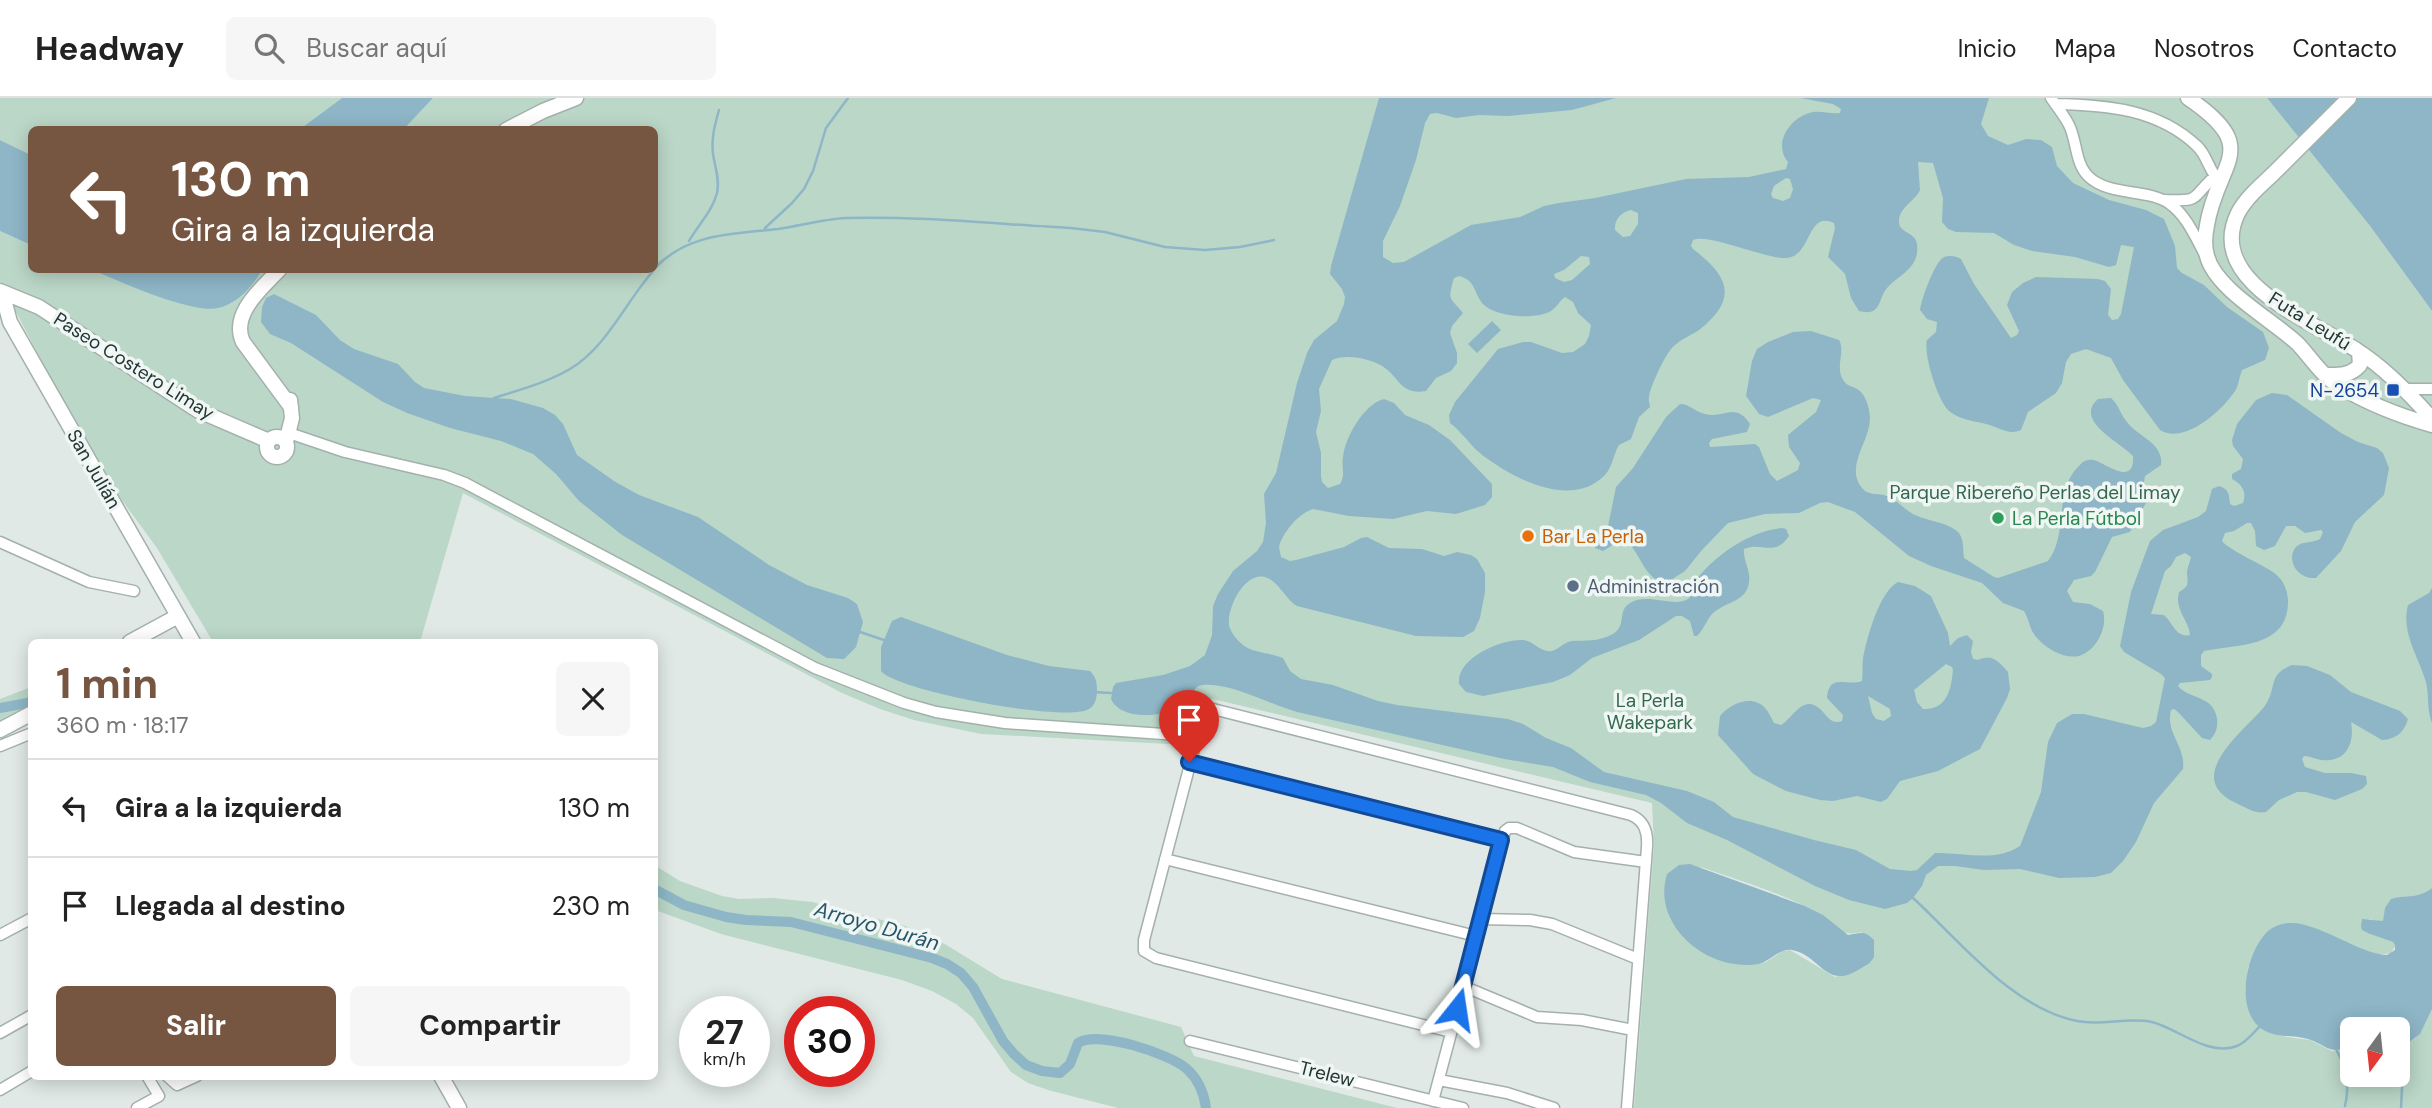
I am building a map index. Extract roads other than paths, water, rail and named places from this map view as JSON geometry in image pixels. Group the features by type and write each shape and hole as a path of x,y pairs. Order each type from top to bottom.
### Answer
{"street":[{"path":"514,126 576,98"},
{"path":"2053,101 2070,126 2080,162 2087,174 2097,183 2164,200 2190,201 2217,179 2231,158 2231,144 2218,124 2188,98"},
{"name":"Futa Leufú","path":"2349,98 2248,198 2238,214 2232,243 2236,261 2251,281 2278,303 2359,352 2404,389 2432,419"},
{"path":"2053,101 2121,109 2164,121 2200,148 2217,179 2206,229 2207,259"},
{"path":"2164,200 2179,212 2207,259 2226,284 2289,336 2337,385 2399,415 2432,425"},
{"path":"276,273 258,292 244,312 239,325 241,337 247,347 272,366 287,389 292,418 287,438 444,475 465,483 816,668 904,703 936,712 1005,723 1178,735"},
{"name":"Paseo Costero Limay","path":"1,292 39,307 197,410 254,432 269,441 269,453 277,457 285,452 287,438"},
{"name":"San Julián","path":"1,292 10,322 191,639"},
{"path":"2326,375 2354,371 2360,365 2359,352"},
{"path":"2404,389 2432,389"},
{"path":"0,542 89,582 134,591"},
{"path":"136,639 178,616"},
{"path":"1451,1032 1147,954 1143,944 1204,711 1210,709 1631,815 1641,821 1647,840 1646,862 1627,1108"},
{"path":"0,730 28,715"},
{"path":"0,746 28,735"},
{"path":"1189,762 1501,840"},
{"path":"1433,1101 1501,840 1509,828 1517,828 1574,852 1646,862"},
{"path":"1164,859 1476,936"},
{"path":"1481,919 1530,920 1552,924 1639,959"},
{"path":"0,935 28,920"},
{"path":"1463,986 1537,1017 1582,1020 1633,1030"},
{"path":"0,1033 28,1017"},
{"name":"Trelew","path":"1190,1041 1463,1108"},
{"path":"0,1090 28,1073"},
{"path":"137,1108 159,1096 149,1080"},
{"path":"171,1080 177,1085 188,1080"},
{"path":"442,1080 459,1108"},
{"path":"1439,1080 1507,1093 1554,1108"}],"water":[{"path":"342,98 433,98 407,126 304,126"},
{"path":"1379,98 1616,98 1572,110 1508,116 1479,115 1456,118 1430,114 1400,206 1383,241 1383,257 1393,263 1404,262 1471,225 1520,217 1544,206 1686,179 1749,177 1786,169 1788,162 1782,147 1786,131 1791,125 1813,112 1840,113 1841,109 1833,104 1800,98 1989,98 1981,124 1988,136 2008,145 2026,139 2041,140 2052,147 2057,166 2073,183 2109,200 2146,210 2164,219 2175,246 2177,268 2204,285 2227,307 2263,332 2269,348 2265,360 2242,370 2236,389 2221,408 2202,424 2180,433 2160,430 2123,380 2111,358 2086,349 2071,354 2056,393 2028,412 2021,430 2006,431 1964,419 1949,411 1936,388 1927,356 1927,340 1936,332 1937,322 1927,319 1920,310 1929,281 1940,260 1948,256 1961,259 1974,284 2011,338 2019,331 2007,305 2012,292 2036,277 2105,281 2111,289 2108,315 2112,320 2118,319 2134,247 2121,245 2116,265 2109,267 2075,257 2032,251 2014,245 1994,233 1956,232 1948,229 1942,222 1943,198 1933,163 1918,162 1920,190 1902,211 1899,220 1901,228 1916,240 1915,259 1908,270 1888,287 1876,309 1872,311 1859,311 1851,298 1845,274 1828,257 1834,223 1818,223 1800,252 1793,257 1773,257 1722,242 1693,240 1693,249 1715,269 1725,288 1720,308 1699,330 1669,352 1652,386 1650,407 1639,417 1631,439 1619,445 1608,472 1591,485 1576,490 1559,490 1525,480 1481,454 1450,423 1449,415 1455,402 1498,349 1531,342 1562,353 1573,352 1585,344 1591,325 1578,313 1573,302 1565,297 1551,311 1533,316 1512,315 1485,306 1470,282 1459,276 1454,278 1450,296 1463,313 1452,326 1450,333 1457,353 1457,363 1451,371 1436,378 1426,391 1418,392 1406,388 1390,372 1374,362 1344,357 1332,360 1319,389 1321,411 1316,432 1321,453 1322,482 1328,488 1340,484 1342,480 1345,449 1357,422 1369,407 1384,399 1394,403 1405,415 1429,425 1450,440 1492,484 1492,497 1485,505 1456,514 1427,511 1393,519 1349,516 1313,509 1297,519 1287,530 1279,547 1281,557 1290,561 1296,560 1344,547 1367,537 1389,548 1422,549 1444,556 1457,552 1471,555 1477,559 1485,573 1480,618 1474,631 1463,637 1416,636 1297,606 1270,579 1257,577 1250,580 1238,593 1229,618 1231,631 1243,645 1254,651 1283,658 1290,671 1301,679 1333,685 1378,701 1508,719 1523,724 1546,738 1571,748 1604,772 1687,791 1714,802 1733,817 1856,850 1890,869 1917,870 1935,853 1978,856 2000,854 2020,846 2041,792 2048,742 2057,723 2072,714 2084,714 2143,728 2156,722 2165,678 2124,652 2120,646 2131,592 2150,541 2163,530 2198,517 2206,511 2212,489 2219,486 2227,490 2230,504 2234,506 2243,503 2243,489 2232,479 2232,474 2241,469 2243,459 2233,446 2232,440 2237,424 2256,400 2272,393 2287,395 2341,433 2377,448 2383,453 2389,468 2384,495 2355,522 2341,551 2316,578 2309,578 2298,572 2292,556 2299,544 2320,539 2323,532 2321,530 2305,533 2295,526 2286,526 2275,546 2264,550 2256,546 2255,531 2251,523 2225,533 2222,541 2226,545 2273,572 2282,581 2288,600 2286,616 2280,628 2270,636 2245,645 2204,651 2201,655 2201,666 2212,674 2210,680 2180,683 2178,686 2183,690 2207,702 2215,711 2216,730 2210,740 2202,738 2178,712 2171,710 2171,726 2182,753 2183,769 2154,803 2136,842 2111,873 2095,877 2059,878 2020,869 1984,870 1938,866 1926,875 1922,886 1907,903 1885,909 1849,900 1815,886 1727,840 1687,823 1646,795 1590,782 1553,767 1504,759 1297,712 1221,686 1198,686 1181,705 1171,711 1152,715 1132,714 1116,706 1111,699 1116,683 1163,675 1190,666 1205,655 1212,635 1213,606 1218,594 1233,571 1257,551 1263,542 1266,523 1264,494 1276,473 1297,383 1307,353 1314,340 1337,321 1344,304 1342,289 1330,274","holes":["1786,178 1790,179 1793,189 1790,198 1783,201 1773,198 1771,194 1774,186","1631,210 1638,213 1638,224 1630,236 1623,237 1615,230 1615,226 1624,213","1581,256 1589,257 1590,264 1572,280 1564,282 1555,278 1554,274 1564,270","2185,553 2191,557 2187,584 2179,592 2178,598 2190,635 2178,632 2164,615 2151,614 2165,571 2176,557"]},
{"path":"2267,98 2432,98 2432,311 2370,226"},
{"path":"0,140 28,154 28,244 0,231"},
{"path":"100,273 260,273 238,298 218,308 191,306"},
{"path":"274,294 316,315 340,340 354,349 398,364 424,388 465,396 511,399 543,408 555,415 563,424 577,455 614,481 639,495 698,517 769,565 807,585 848,598 857,604 863,622 856,647 844,659 827,658 622,535 579,501 556,474 533,454 501,441 450,428 407,413 383,402 291,343 270,334 261,322 262,307 266,298"},
{"path":"1492,321 1501,330 1477,353 1468,344"},
{"path":"1811,331 1839,340 1841,376 1847,384 1860,391 1868,405 1869,426 1856,471 1862,488 1867,492 1891,498 1918,516 1954,529 1961,537 1964,558 1994,577 2048,561 2058,538 2066,487 2082,463 2087,460 2098,461 2124,472 2129,471 2132,466 2133,456 2095,423 2091,415 2092,407 2098,399 2111,398 2132,427 2154,446 2161,457 2161,465 2145,476 2147,501 2130,532 2112,537 2095,572 2091,576 2074,580 2067,591 2073,602 2090,604 2103,611 2102,631 2091,649 2074,657 2052,650 2036,637 2024,611 2003,603 1982,583 1909,556 1855,512 1828,502 1799,513 1765,514 1728,523 1685,571 1666,583 1650,574 1635,552 1625,543 1615,544 1603,551 1595,548 1607,531 1616,487 1633,468 1666,417 1680,404 1705,414 1739,413 1750,424 1747,432 1712,439 1710,447 1755,444 1759,447 1770,474 1777,481 1798,470 1800,463 1789,447 1788,435 1816,412 1821,400 1813,398 1768,417 1759,414 1746,396 1752,361 1757,349 1793,332"},
{"path":"1786,529 1789,536 1778,546 1744,549 1748,588 1737,599 1714,613 1697,636 1694,636 1690,621 1676,616 1639,640 1592,658 1570,675 1553,682 1483,696 1466,692 1459,684 1460,675 1472,658 1492,647 1523,640 1552,651 1571,641 1595,640 1612,635 1620,626 1625,607 1637,600 1676,602 1688,599 1696,580 1723,553 1746,539"},
{"path":"1898,582 1915,586 1931,596 1948,633 1950,646 1958,638 1967,635 1973,641 1973,659 1991,658 2008,672 2010,689 2007,698 1980,749 1938,771 1900,781 1887,799 1881,802 1857,796 1833,801 1820,800 1786,791 1753,774 1718,735 1720,716 1735,704 1748,701 1760,704 1774,723 1781,725 1800,707 1809,704 1818,707 1833,721 1842,721 1843,715 1827,698 1828,690 1835,683 1862,681 1863,658 1871,628 1891,587","holes":["1946,664 1953,670 1946,697 1938,706 1923,709 1917,702 1914,690","1868,696 1890,709 1891,716 1884,721 1876,719"]},
{"path":"2432,588 2432,723 2426,685 2408,634 2406,615 2408,605 2429,593"},
{"path":"901,617 1007,655 1049,666 1090,671 1094,675 1097,693 1093,706 1074,712 1018,708 948,696 894,679 881,671 881,647 892,621"},
{"path":"2292,665 2307,666 2330,675 2351,692 2400,711 2408,719 2399,734 2382,740 2351,722 2352,737 2343,755 2330,760 2304,756 2302,759 2305,767 2325,773 2366,776 2367,784 2362,789 2335,800 2297,792 2279,800 2266,812 2254,811 2221,793 2214,781 2215,768 2232,741 2264,707 2275,678"},
{"path":"1690,864 1805,906 1823,915 1848,935 1868,935 1874,940 1874,957 1858,970 1838,976 1830,974 1802,953 1792,950 1783,951 1758,964 1739,965 1720,961 1703,953 1688,942 1676,927 1667,911 1664,893 1667,874 1679,865"},
{"path":"2432,888 2432,1009 2420,1034 2410,1042 2410,1017 2340,1017 2338,1050 2329,1049 2308,1039 2268,1032 2253,1020 2248,1009 2246,981 2253,953 2267,932 2280,925 2294,923 2310,926 2373,953 2387,955 2395,950 2393,942 2362,930 2362,919 2383,921 2385,908 2391,899 2426,892"}],"waterway":[{"path":"765,228 804,189 813,171 826,128 848,98"},
{"path":"689,241 717,193 718,178 713,143 719,110"},
{"path":"658,265 681,248 712,237 846,218 930,219 1071,228 1105,232 1165,247 1205,250 1274,240"},
{"path":"494,398 552,378 583,360 595,349 652,273"},
{"path":"860,632 887,641"},
{"path":"1094,692 1111,693"},
{"name":"Arroyo Durán","path":"0,708 28,703"},
{"name":"Arroyo Durán","path":"658,891 684,905 726,917 791,922 932,958 961,973 973,987 1003,1041 1026,1065 1042,1071 1060,1073 1070,1064 1078,1043 1088,1040 1102,1039 1134,1046 1166,1057 1187,1069 1200,1087 1206,1108"},
{"path":"1913,898 1988,971 2009,988 2053,1014 2096,1023 2133,1020 2152,1022 2215,1048 2237,1046 2261,1025"},
{"path":"2336,1049 2346,1077 2345,1106"},
{"path":"2401,1108 2402,1087"}],"place":[{"name":"N-2654","path":"2393,390"},
{"name":"La Perla Fútbol","path":"1998,518"},
{"name":"Bar La Perla","path":"1528,536"},
{"name":"Administración","path":"1573,586"}],"park label":[{"name":"Parque Ribereño Perlas del Limay","path":"2035,492"},
{"name":"La Perla Wakepark","path":"1650,711"}]}
